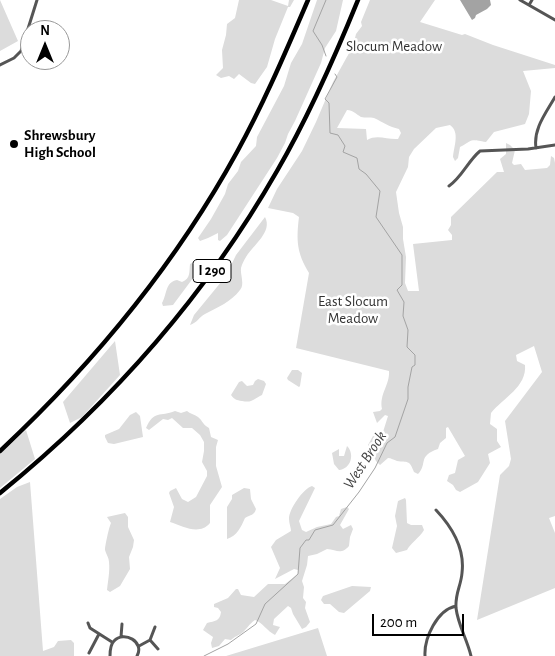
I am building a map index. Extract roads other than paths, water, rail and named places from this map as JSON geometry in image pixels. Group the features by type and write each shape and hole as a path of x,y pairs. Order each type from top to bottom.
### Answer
{"highway":[{"name":"I 290","path":"0,451 64,389 106,342 151,286 186,236 224,175 249,129 308,0"},
{"name":"I 290","path":"0,493 65,438 116,388 167,330 207,278 242,229 278,171 324,80 358,0"}],"street":[{"path":"0,65 14,58 21,51 37,0"},
{"path":"520,0 555,20"},
{"path":"529,6 532,0"},
{"path":"536,148 536,130 555,97"},
{"path":"449,186 480,150 536,148 555,145"},
{"path":"436,510 452,530 459,546 462,573 457,590 456,606 459,623 471,656"},
{"path":"425,656 425,647 439,616 456,606"},
{"path":"88,624 90,628 112,642"},
{"path":"121,637 122,624"},
{"path":"139,646 150,640 155,627"},
{"path":"89,653 99,634"},
{"path":"110,656 112,642 115,639 121,637 133,639 139,646"},
{"path":"150,640 158,649"},
{"path":"137,656 139,646"}],"waterway":[{"name":"West Brook","path":"326,0 313,31 322,45 326,56"},
{"name":"West Brook","path":"204,656 228,644 256,624 265,604 298,574 300,548 306,540 309,540 315,530 333,525 359,492 375,468 387,443 395,437 408,399 408,387 412,367 415,365 415,355 407,347 408,330 403,316 404,302 397,290 402,285 402,255 376,217 380,191 366,174 359,169 357,158 343,152 345,146 338,135 330,133 329,103 325,99 337,77 335,74"}],"place":[{"name":"Shrewsbury High School","path":"14,144"}],"park label":[{"name":"Slocum Meadow","path":"394,46"},
{"name":"East Slocum Meadow","path":"353,310"}]}
